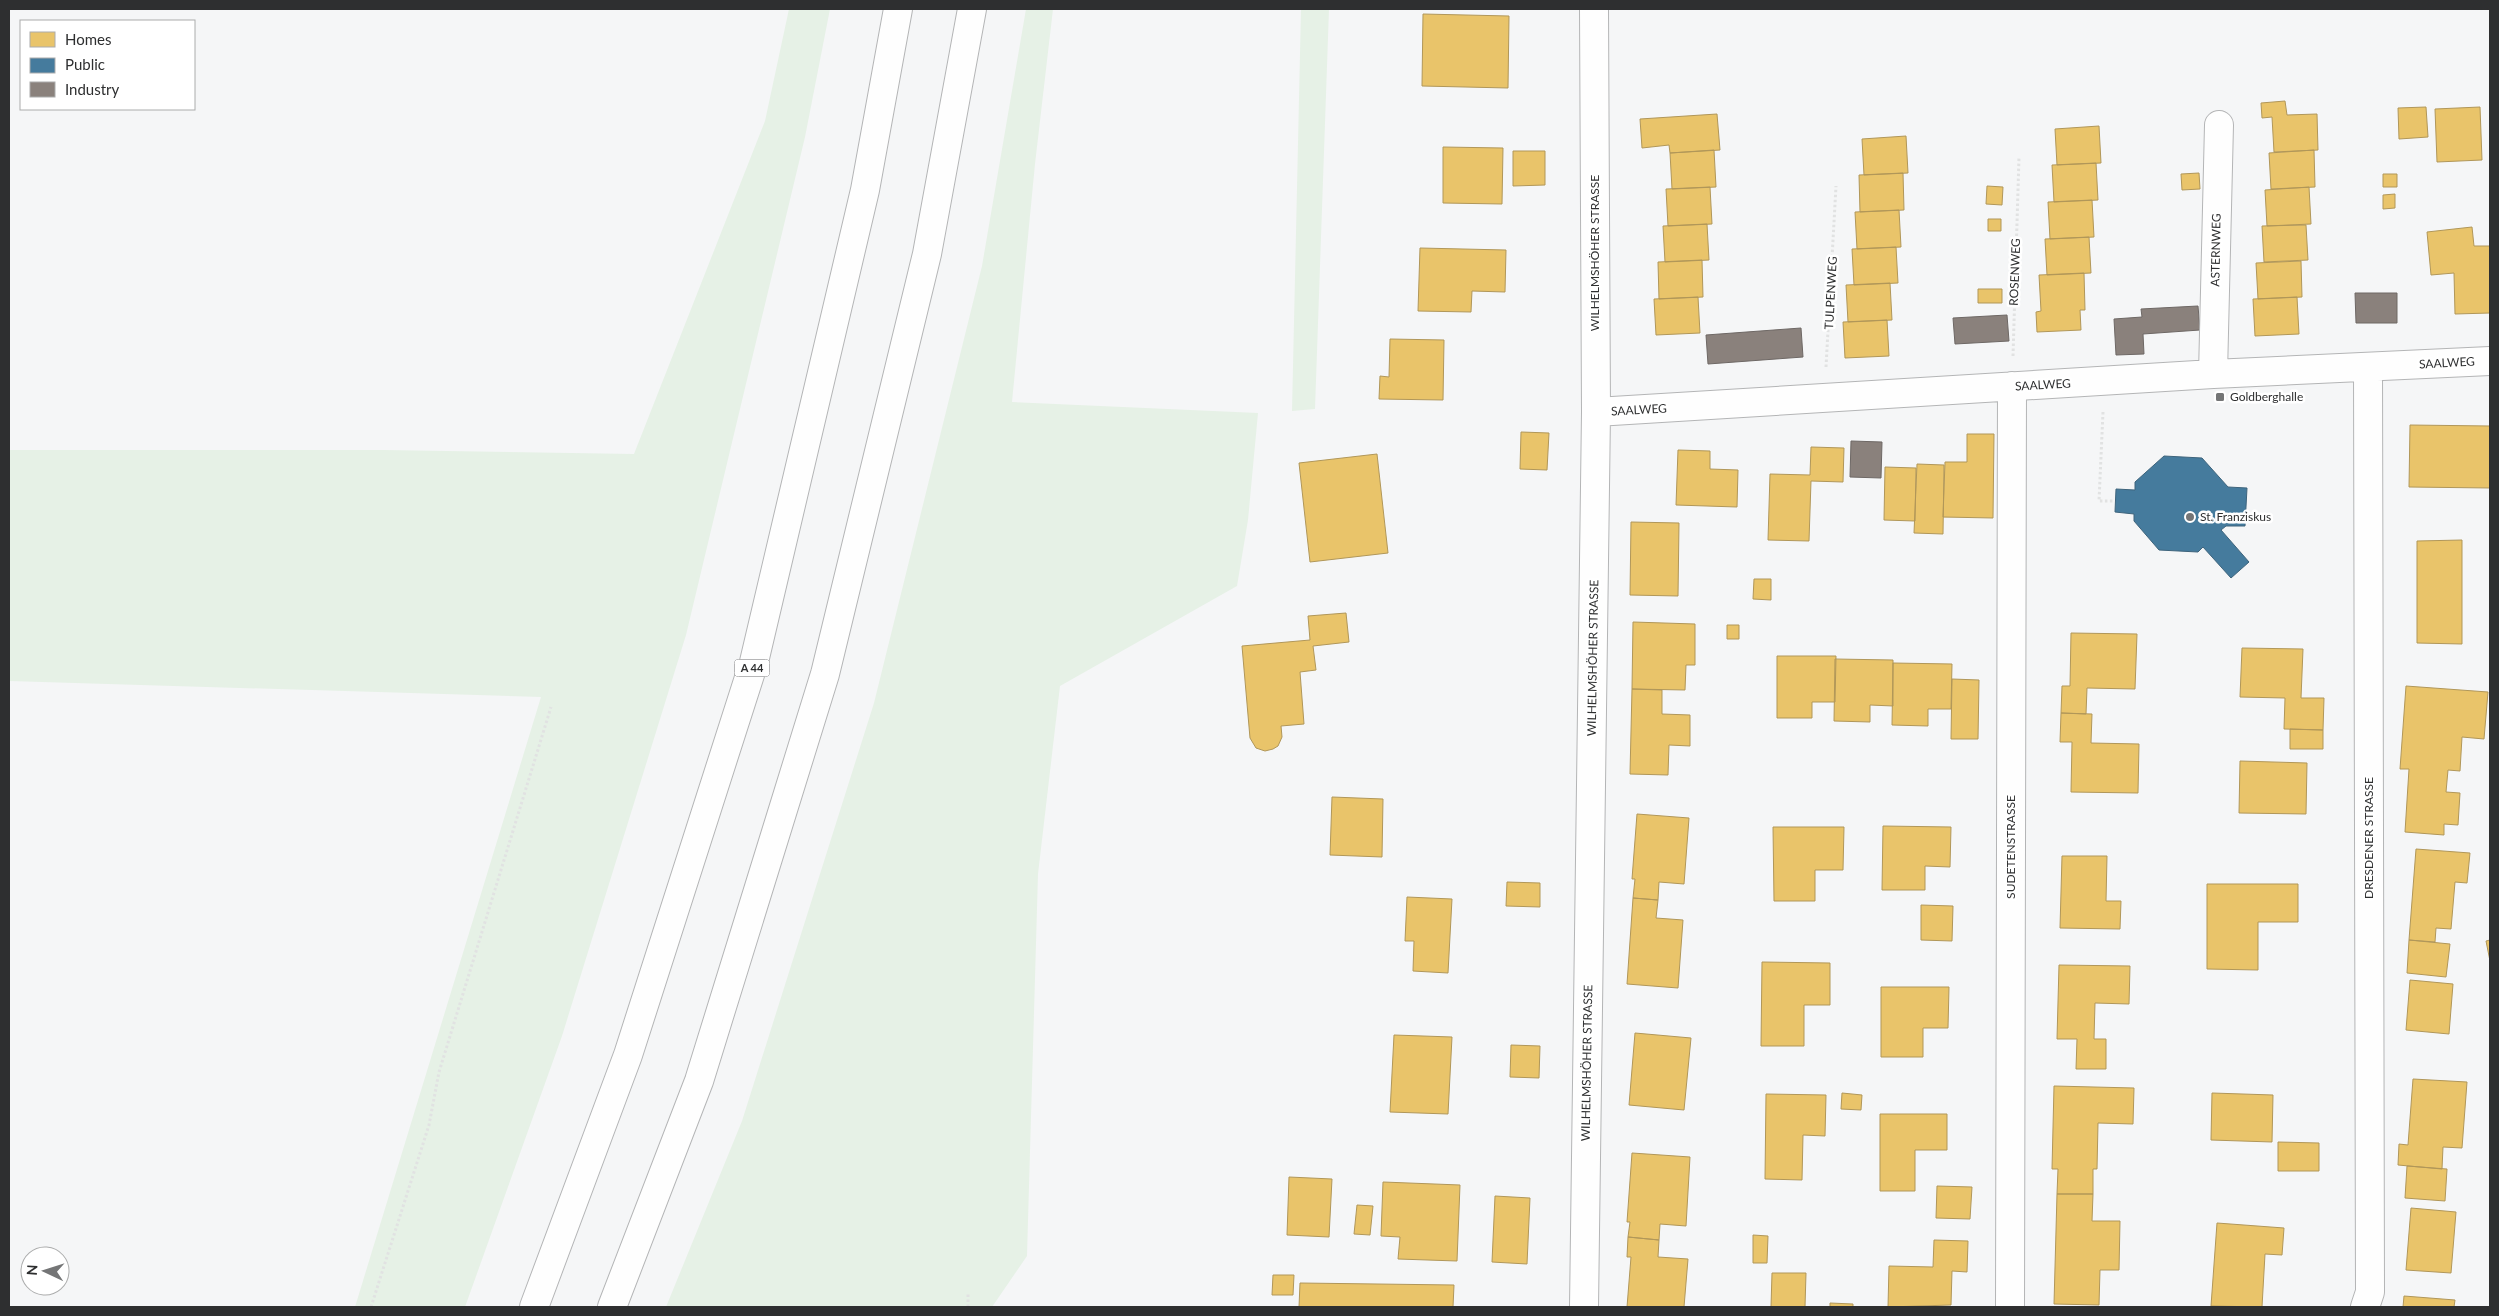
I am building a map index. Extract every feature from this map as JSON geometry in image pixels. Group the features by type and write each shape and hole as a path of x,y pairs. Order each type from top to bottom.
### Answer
{"main road":[{"name":"A 44","path":"534,1307 628,1055 754,662 866,190 898,9"},
{"path":"612,1307 699,1081 825,674 927,254 972,9"},
{"name":"WILHELMSHÖHER STRASSE","path":"1584,1307 1596,412 1594,9"},
{"name":"ASTERNWEG","path":"2213,374 2219,125"},
{"name":"SAALWEG","path":"1596,412 1825,400 2213,374 2490,361"},
{"name":"DRESDENER STRASSE","path":"2365,1307 2370,1292 2368,368"},
{"name":"SUDETENSTRASSE","path":"2010,1307 2012,386"}],"path":[{"name":"ROSENWEG","path":"2012,386 2020,157"},
{"name":"TULPENWEG","path":"1825,400 1836,186"},
{"path":"2104,381 2099,501 2115,501"},
{"path":"371,1307 429,1125 439,1072 551,707"},
{"path":"968,1292 968,1307"}],"shaded area":[{"path":"789,9 830,9 805,137 686,635 562,1036 465,1307 355,1307 541,697 9,681 9,450 384,450 634,454 765,121"},
{"path":"1026,9 1053,9 1035,164 1012,402 1258,413 1248,520 1237,586 1060,686 1038,874 1027,1256 992,1307 666,1307 742,1121 874,703 982,266"},
{"path":"1301,9 1329,9 1315,409 1292,411"}],"building: Homes":[{"path":"1423,14 1509,16 1508,88 1422,86"},
{"path":"2285,101 2287,115 2317,114 2318,150 2274,152 2272,117 2262,118 2261,103"},
{"path":"2426,107 2428,137 2399,139 2398,108"},
{"path":"2480,107 2482,160 2437,162 2435,109"},
{"path":"1717,114 1720,150 1670,153 1669,145 1642,148 1640,119"},
{"path":"2099,126 2101,163 2057,165 2055,129"},
{"path":"1906,136 1908,173 1864,175 1862,139"},
{"path":"1443,147 1503,148 1502,204 1443,203"},
{"path":"1714,150 1716,187 1672,189 1670,153"},
{"path":"2314,150 2315,187 2271,189 2269,153"},
{"path":"1513,151 1545,151 1545,185 1513,186"},
{"path":"2096,163 2098,200 2054,202 2052,165"},
{"path":"1903,173 1904,210 1860,212 1859,175"},
{"path":"2199,173 2200,189 2182,190 2181,174"},
{"path":"2383,174 2397,174 2397,187 2383,187"},
{"path":"1987,186 2003,187 2002,205 1986,204"},
{"path":"1710,187 1712,224 1668,226 1666,189"},
{"path":"2309,187 2311,224 2267,226 2265,190"},
{"path":"2395,194 2395,208 2383,209 2383,195"},
{"path":"2092,200 2094,237 2050,239 2048,202"},
{"path":"1899,210 1901,247 1857,249 1855,212"},
{"path":"1988,219 2001,219 2001,231 1988,231"},
{"path":"1707,224 1709,260 1665,262 1663,226"},
{"path":"2306,225 2308,260 2264,262 2262,226"},
{"path":"2472,227 2474,246 2490,246 2490,313 2455,314 2454,273 2431,275 2427,232"},
{"path":"2089,237 2091,273 2047,275 2045,239"},
{"path":"1896,247 1898,283 1854,285 1852,249"},
{"path":"1420,248 1506,250 1505,292 1472,291 1471,312 1418,311"},
{"path":"1702,260 1703,297 1659,299 1658,262"},
{"path":"2301,261 2302,297 2258,299 2256,263"},
{"path":"2084,273 2085,310 2080,310 2081,330 2037,332 2036,312 2041,311 2039,275"},
{"path":"1890,283 1892,320 1848,322 1846,285"},
{"path":"1978,289 2002,289 2002,303 1978,303"},
{"path":"1698,297 1700,333 1656,335 1654,299"},
{"path":"2297,297 2299,334 2255,336 2253,299"},
{"path":"1887,320 1889,356 1845,358 1843,322"},
{"path":"1390,339 1444,340 1443,400 1379,399 1380,376 1389,377"},
{"path":"2410,425 2490,426 2490,488 2409,487"},
{"path":"1521,432 1549,433 1547,470 1520,469"},
{"path":"1967,434 1994,434 1993,518 1943,517 1945,462 1967,462"},
{"path":"1811,447 1844,448 1843,482 1811,481 1809,541 1768,540 1770,474 1810,475"},
{"path":"1678,450 1710,451 1710,469 1738,470 1737,507 1676,505"},
{"path":"1377,454 1388,553 1310,562 1299,463"},
{"path":"1917,464 1944,465 1943,534 1914,533"},
{"path":"1885,467 1916,468 1915,521 1884,520"},
{"path":"1631,522 1679,523 1678,596 1630,595"},
{"path":"2462,540 2462,644 2417,643 2417,541"},
{"path":"1754,579 1771,579 1771,600 1753,599"},
{"path":"1346,613 1349,642 1313,646 1316,670 1300,672 1304,724 1281,726 1282,737 1278,746 1273,749 1265,751 1256,748 1250,738 1242,646 1310,640 1308,616"},
{"path":"1633,622 1695,624 1695,665 1686,665 1685,690 1632,689"},
{"path":"1727,625 1739,625 1739,639 1727,639"},
{"path":"2071,633 2137,634 2135,689 2087,688 2086,714 2061,713 2062,686 2070,686"},
{"path":"2242,648 2303,649 2301,698 2324,698 2323,730 2284,729 2285,698 2240,697"},
{"path":"1777,656 1836,656 1835,702 1812,702 1812,718 1777,718"},
{"path":"1835,659 1893,660 1893,706 1870,705 1870,722 1834,721"},
{"path":"1893,663 1952,664 1951,709 1928,709 1928,726 1892,725"},
{"path":"1952,679 1979,680 1978,739 1951,739"},
{"path":"2406,686 2488,692 2484,739 2462,737 2460,771 2448,770 2446,792 2460,793 2458,825 2444,824 2444,835 2405,832 2409,769 2400,769"},
{"path":"1632,689 1662,690 1662,714 1690,715 1690,746 1669,745 1668,775 1630,774"},
{"path":"2061,713 2092,714 2091,743 2139,744 2138,793 2071,792 2072,742 2060,742"},
{"path":"2290,729 2323,730 2323,749 2290,749"},
{"path":"2240,761 2307,763 2306,814 2239,813"},
{"path":"1332,797 1383,799 1382,857 1330,855"},
{"path":"1637,814 1689,818 1684,884 1659,882 1658,900 1633,898 1635,879 1632,879"},
{"path":"1883,826 1951,827 1950,867 1925,866 1925,890 1882,890"},
{"path":"1773,827 1844,827 1843,870 1815,870 1815,901 1774,901"},
{"path":"2416,849 2470,853 2467,883 2455,882 2451,929 2436,928 2435,942 2409,940"},
{"path":"2062,856 2107,856 2106,901 2121,901 2120,929 2060,928"},
{"path":"1507,882 1540,883 1540,907 1506,906"},
{"path":"2207,884 2298,884 2298,922 2258,922 2258,970 2207,969"},
{"path":"1407,897 1452,899 1448,973 1413,971 1414,941 1405,941"},
{"path":"1633,898 1658,900 1656,918 1683,920 1678,988 1627,984"},
{"path":"1921,905 1953,906 1952,941 1921,940"},
{"path":"2409,940 2450,944 2446,977 2407,973"},
{"path":"2490,940 2490,961 2486,941"},
{"path":"1762,962 1830,963 1830,1005 1804,1005 1804,1046 1761,1046"},
{"path":"2059,965 2130,966 2129,1004 2095,1003 2094,1039 2106,1039 2106,1069 2076,1069 2077,1039 2057,1039"},
{"path":"2410,980 2453,984 2449,1034 2406,1030"},
{"path":"1881,987 1949,987 1948,1028 1923,1028 1923,1057 1881,1057"},
{"path":"1635,1033 1691,1038 1684,1110 1629,1105"},
{"path":"1394,1035 1452,1037 1448,1114 1390,1112"},
{"path":"1511,1045 1540,1046 1539,1078 1510,1077"},
{"path":"2413,1079 2467,1082 2462,1148 2443,1147 2442,1169 2398,1165 2399,1144 2408,1145"},
{"path":"2054,1086 2134,1088 2133,1124 2098,1123 2097,1169 2093,1169 2093,1194 2057,1194 2058,1169 2052,1169"},
{"path":"1842,1093 1862,1095 1861,1110 1841,1109"},
{"path":"2212,1093 2273,1095 2272,1142 2211,1140"},
{"path":"1766,1094 1826,1095 1825,1136 1803,1135 1802,1180 1765,1179"},
{"path":"1880,1114 1947,1114 1947,1150 1915,1150 1915,1191 1880,1191"},
{"path":"2278,1142 2319,1143 2319,1171 2278,1171"},
{"path":"1632,1153 1690,1157 1686,1226 1660,1224 1659,1240 1628,1237 1630,1222 1627,1222"},
{"path":"2407,1166 2447,1169 2445,1201 2405,1198"},
{"path":"1289,1177 1332,1179 1329,1237 1287,1235"},
{"path":"1383,1182 1460,1185 1457,1261 1398,1259 1400,1237 1381,1236"},
{"path":"1937,1186 1972,1187 1970,1219 1936,1218"},
{"path":"2057,1194 2093,1194 2092,1221 2120,1221 2119,1270 2100,1270 2099,1305 2054,1304"},
{"path":"1495,1196 1530,1198 1527,1264 1492,1262"},
{"path":"1357,1205 1373,1206 1370,1235 1354,1234"},
{"path":"2411,1208 2456,1212 2451,1273 2406,1270"},
{"path":"2217,1223 2284,1228 2282,1255 2265,1254 2262,1307 2211,1306"},
{"path":"1753,1235 1768,1236 1767,1263 1753,1263"},
{"path":"1628,1237 1659,1240 1658,1257 1688,1259 1684,1307 1627,1307 1631,1257 1627,1257"},
{"path":"1934,1240 1968,1241 1967,1272 1952,1271 1951,1305 1888,1307 1889,1266 1933,1267"},
{"path":"1772,1273 1806,1273 1805,1307 1771,1307"},
{"path":"1273,1275 1294,1275 1293,1295 1272,1295"},
{"path":"1300,1283 1454,1285 1453,1307 1299,1307"},
{"path":"2404,1296 2455,1300 2454,1307 2403,1307"},
{"path":"1830,1303 1853,1304 1853,1307 1830,1307"}],"building: Public":[{"name":"St. Franziskus","path":"2164,456 2202,458 2228,487 2247,488 2245,526 2226,526 2221,530 2249,562 2231,578 2203,547 2198,552 2159,550 2134,521 2134,514 2115,512 2116,489 2135,490 2135,482"}],"building: Industry":[{"path":"2355,293 2397,293 2397,323 2356,323"},
{"path":"2198,306 2200,330 2143,334 2144,354 2116,355 2114,319 2142,317 2141,309"},
{"path":"2007,315 2009,341 1955,344 1953,318"},
{"path":"1801,328 1803,357 1708,364 1706,335"},
{"path":"1851,441 1882,442 1881,478 1850,477"}],"place":[{"name":"Goldberghalle","path":"2220,397"},
{"name":"St. Franziskus","path":"2190,517"}]}
